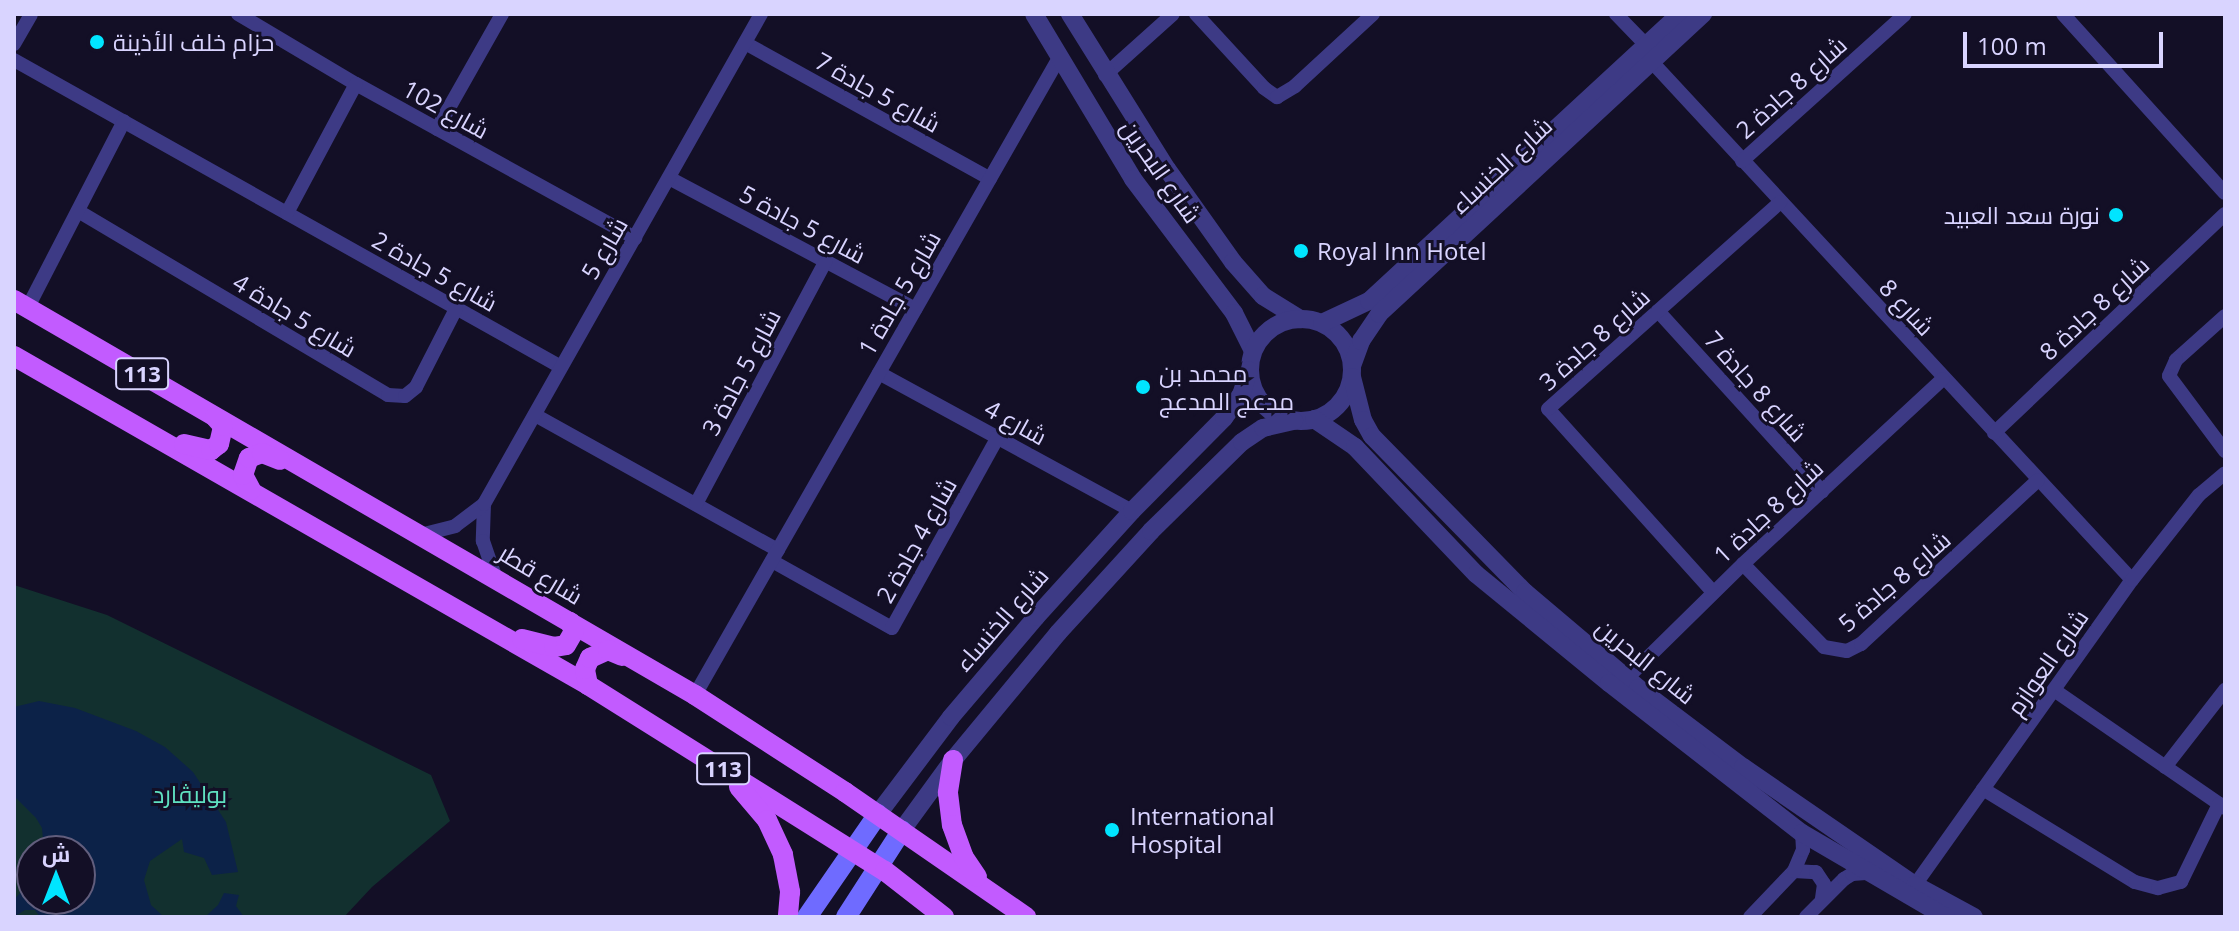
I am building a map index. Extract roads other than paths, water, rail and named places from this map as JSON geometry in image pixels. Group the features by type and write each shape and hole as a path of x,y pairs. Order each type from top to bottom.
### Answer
{"main road":[{"name":"شارع قطر","path":"21,304 495,576 695,695 982,883 1026,917"},
{"name":"113","path":"14,356 588,685 878,867 944,917"},
{"path":"157,436 211,450 223,436 223,426 215,417"},
{"path":"251,490 243,475 244,465 255,454 262,453 320,477"},
{"path":"495,632 554,647 566,645 572,639 570,622"},
{"path":"588,685 585,669 596,653 608,650 641,663"},
{"path":"953,760 948,793 952,825 963,856 982,883"},
{"path":"713,763 743,791 767,820 783,855 790,892 788,917"},
{"name":"شارع الخنساء","path":"807,917 878,814"},
{"path":"846,917 902,830"}],"street":[{"path":"14,44 31,14"},
{"name":"شارع 102","path":"238,14 356,84 635,238"},
{"path":"437,129 502,14"},
{"name":"شارع 5","path":"420,535 455,526 484,504 761,14"},
{"name":"شارع البحرين","path":"1034,14 1133,179 1234,313 1253,351"},
{"name":"شارع البحرين","path":"1070,14 1105,75 1233,262 1263,296 1300,319"},
{"path":"1105,75 1173,14"},
{"path":"1196,14 1264,88 1277,97 1295,86 1373,14"},
{"name":"شارع 8","path":"1616,14 1742,161 2132,580"},
{"name":"شارع الخنساء","path":"1352,372 1361,341 1379,314 1649,53 1680,14"},
{"name":"شارع الخنساء","path":"1322,323 1369,301 1649,53 1703,14"},
{"name":"شارع 8 جادة 2","path":"1742,161 1905,14"},
{"path":"2063,14 2225,193"},
{"name":"شارع 5 جادة 7","path":"745,43 990,179"},
{"name":"شارع 5 جادة 1","path":"695,695 1059,58"},
{"name":"شارع 5 جادة 2","path":"14,60 561,367"},
{"path":"287,213 356,84"},
{"path":"21,304 78,211 124,121"},
{"path":"1133,179 1153,185 1167,169"},
{"name":"شارع 5 جادة 5","path":"669,178 915,309"},
{"name":"شارع 8 جادة 3","path":"1713,592 1548,409 1780,202"},
{"name":"شارع 5 جادة 4","path":"78,211 388,395 405,396 416,387 456,309"},
{"name":"شارع 8 جادة 8","path":"1994,433 2225,214"},
{"name":"شارع 5 جادة 3","path":"696,504 826,261"},
{"name":"شارع 8 جادة 7","path":"1658,311 1822,491"},
{"path":"2225,316 2176,360 2169,376 2225,451"},
{"path":"902,830 953,760 1058,633 1209,472 1242,442 1263,428 1314,419 1339,404 1352,372 1343,341 1322,323 1300,319 1272,328 1253,351 1249,370 1252,385 1267,409 1294,421"},
{"name":"شارع الخنساء","path":"878,814 951,717 1132,511 1224,418 1241,395 1249,370"},
{"name":"شارع البحرين","path":"1352,372 1363,420 1372,436 1525,592 1626,679 1827,827 1915,885 1974,917"},
{"name":"شارع 4","path":"879,373 1132,511"},
{"name":"شارع 8 جادة 1","path":"1626,679 1713,592 1943,379"},
{"path":"535,415 696,504 775,555"},
{"name":"شارع البحرين","path":"1314,419 1355,447 1476,574 1535,624 1802,833 1946,917"},
{"name":"شارع 4 جادة 2","path":"775,555 892,628 998,437"},
{"name":"شارع العوازم","path":"1915,885 2132,580 2199,495 2225,473"},
{"name":"شارع 8 جادة 5","path":"1743,564 1818,642 1831,651 1847,651 1861,644 2038,480"},
{"name":"شارع 5","path":"484,504 483,541 495,576"},
{"path":"1983,789 2135,882 2158,888 2181,882 2222,806 2054,690"},
{"path":"2165,767 2225,690"},
{"path":"1750,917 1794,871 1803,850 1802,833"},
{"path":"1794,871 1816,872 1824,884 1822,899"},
{"path":"1806,917 1844,879 1852,874 1866,873"}],"water":[{"path":"39,701 75,708 136,731 165,747 193,772 226,822 238,872 212,875 204,858 184,852 182,839 150,861 144,880 151,905 164,917 40,917 39,915 96,915 96,835 43,835 36,818 14,796 14,707"},
{"path":"224,893 239,895 236,906 244,917 205,917 218,905"}],"place":[{"name":"حزام خلف الأذينة","path":"97,42"},
{"name":"نورة سعد العبيد","path":"2116,215"},
{"name":"Royal Inn Hotel","path":"1301,251"},
{"name":"محمد بن مدعج المدعج","path":"1143,387"},
{"name":"International Hospital","path":"1112,830"}],"park label":[{"name":"بوليڤارد","path":"190,794"}]}
